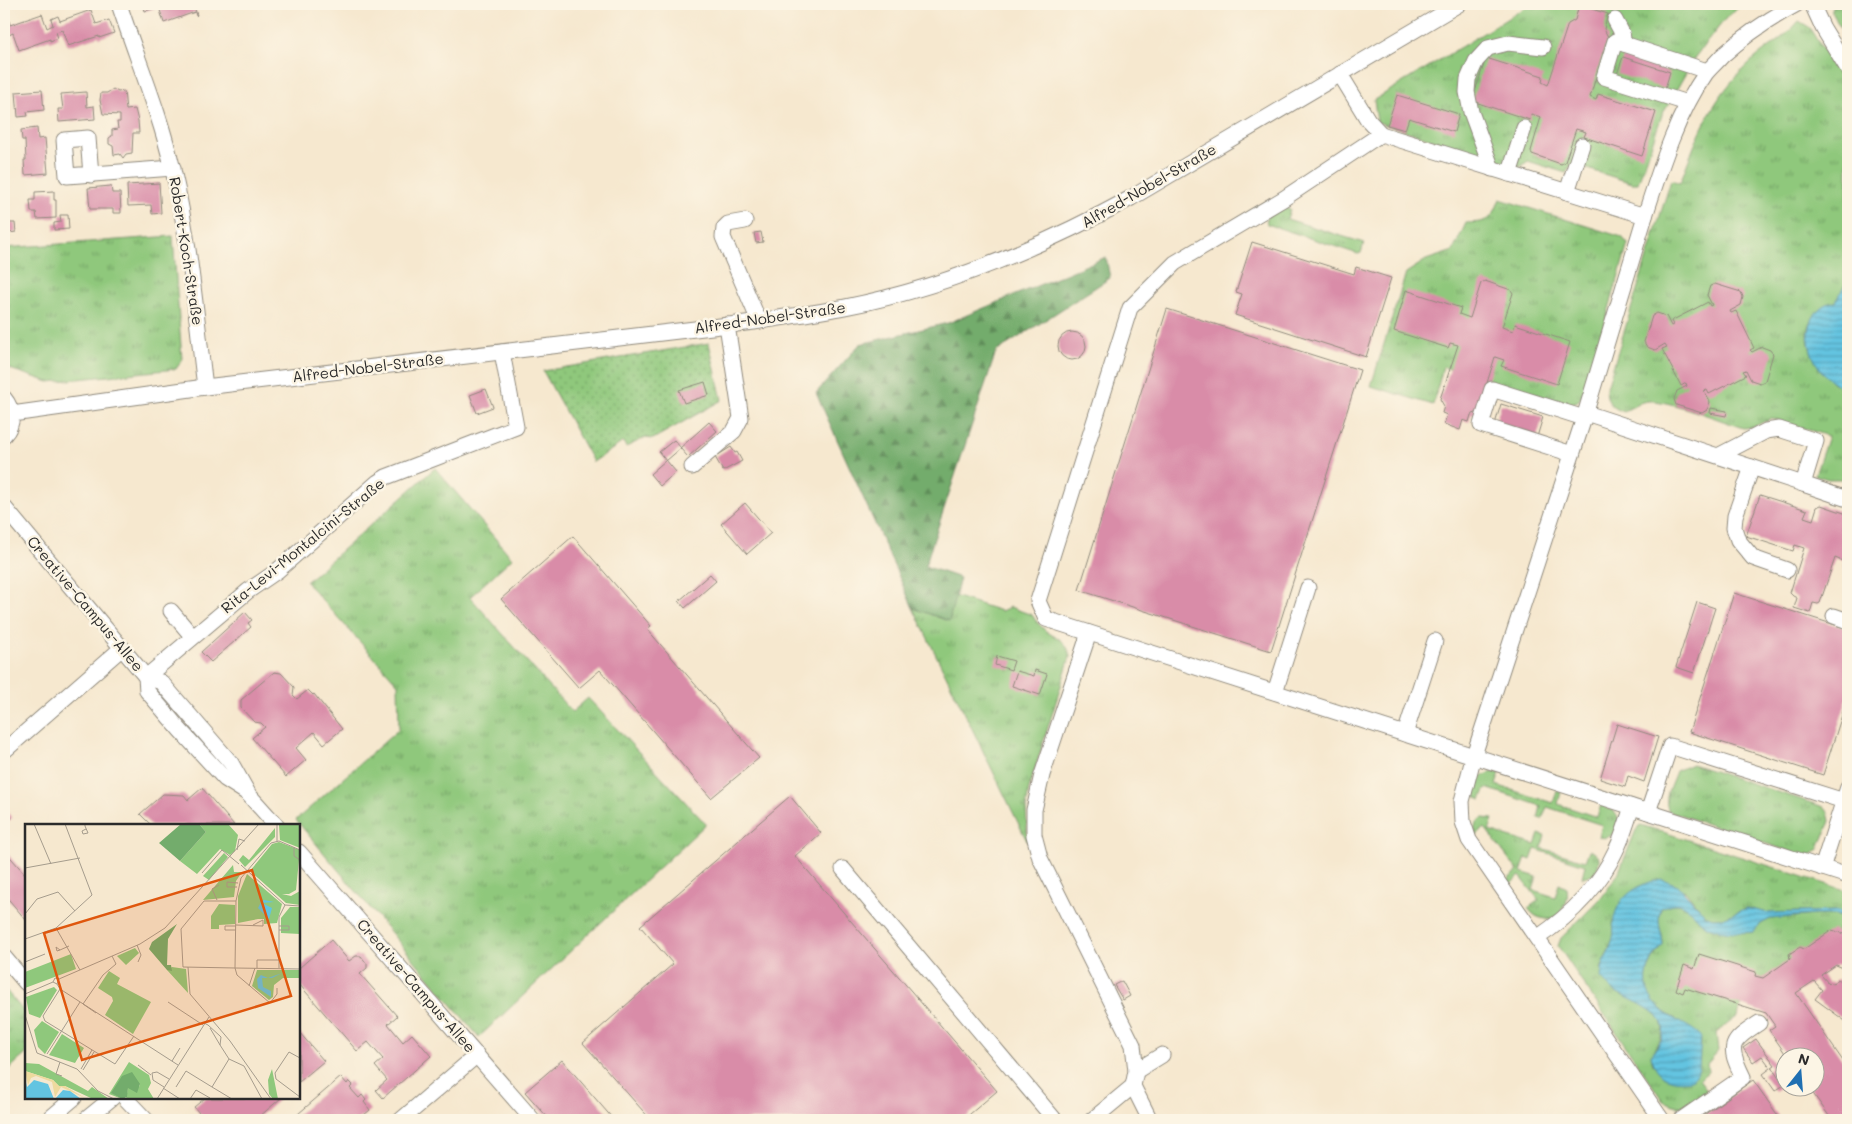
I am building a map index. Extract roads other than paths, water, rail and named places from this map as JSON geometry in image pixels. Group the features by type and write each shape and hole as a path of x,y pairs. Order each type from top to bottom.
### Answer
{"street":[{"name":"Robert-Koch-Straße","path":"119,4 156,110 173,168 183,216 205,387"},
{"name":"Alfred-Nobel-Straße","path":"12,414 205,387 759,321 845,307 894,295 947,279 1046,242 1132,198 1460,4"},
{"path":"1662,1120 1469,840 1463,822 1462,801 1474,756 1585,415 1645,216 1659,173 1687,103 1707,71 1741,38 1797,4"},
{"path":"1812,4 1823,28 1848,69"},
{"path":"1614,20 1622,33 1624,44"},
{"path":"1687,103 1604,77 1616,41 1707,71"},
{"path":"1492,169 1471,112 1467,92 1468,79 1476,61 1488,48 1508,43 1544,47"},
{"path":"1340,74 1368,120 1380,134 1645,216"},
{"path":"1508,174 1524,128"},
{"path":"1380,134 1283,199 1175,263 1130,308 1038,601 1046,619 1848,876"},
{"path":"1568,192 1582,146"},
{"path":"91,174 173,168"},
{"path":"745,221 728,224 724,228 723,236 759,321"},
{"path":"692,467 734,431 741,418 727,325"},
{"name":"Rita-Levi-Montalcini-Straße","path":"146,677 248,590 277,571 382,479 516,427 502,352"},
{"path":"1572,454 1481,425 1492,389 1585,415 1718,456 1844,498 1845,489"},
{"path":"4,398 12,414 9,428 4,435"},
{"path":"1718,456 1766,431 1779,429 1816,441 1803,484"},
{"path":"1752,467 1735,516 1734,528 1736,534 1746,552 1753,558 1787,570"},
{"name":"Creative-Campus-Allee","path":"4,508 146,677 161,682 231,762 249,795 275,824"},
{"path":"1274,692 1308,588"},
{"path":"171,611 192,636"},
{"path":"1089,633 1042,775 1034,810 1034,835 1040,858 1133,1045 1136,1071 1133,1086 1150,1120"},
{"path":"1405,734 1435,641"},
{"path":"4,751 122,648"},
{"path":"1648,812 1670,746 1844,801"},
{"path":"1822,868 1848,787"},
{"path":"1537,938 1556,926 1580,903 1599,880 1617,850 1632,807"},
{"name":"Creative-Campus-Allee","path":"300,853 533,1120"},
{"path":"843,869 1055,1120"},
{"path":"4,957 25,982"},
{"path":"1681,1120 1743,1077 1734,1058 1733,1044 1740,1035 1759,1023"},
{"path":"401,1120 477,1055"},
{"path":"1136,1071 1162,1055"},
{"path":"1092,1120 1133,1086"},
{"path":"48,1120 73,1099"},
{"path":"85,1120 111,1099"},
{"path":"127,1099 146,1120"}],"water":[{"path":"1848,283 1848,292 1844,302 1848,304 1848,415 1844,392 1818,366 1811,350 1809,333 1814,316 1818,310 1826,304 1836,302 1839,294"},
{"path":"1662,879 1678,885 1705,915 1712,918 1723,918 1747,908 1768,913 1836,911 1848,914 1848,919 1835,915 1814,915 1770,919 1759,925 1753,932 1729,932 1707,926 1685,906 1671,904 1661,908 1659,923 1663,945 1648,969 1647,986 1654,1003 1701,1036 1699,1069 1692,1080 1671,1079 1665,1077 1656,1069 1651,1055 1660,1043 1663,1034 1663,1026 1660,1019 1647,1008 1614,991 1601,978 1602,967 1613,938 1614,918 1621,903 1638,887"}]}
